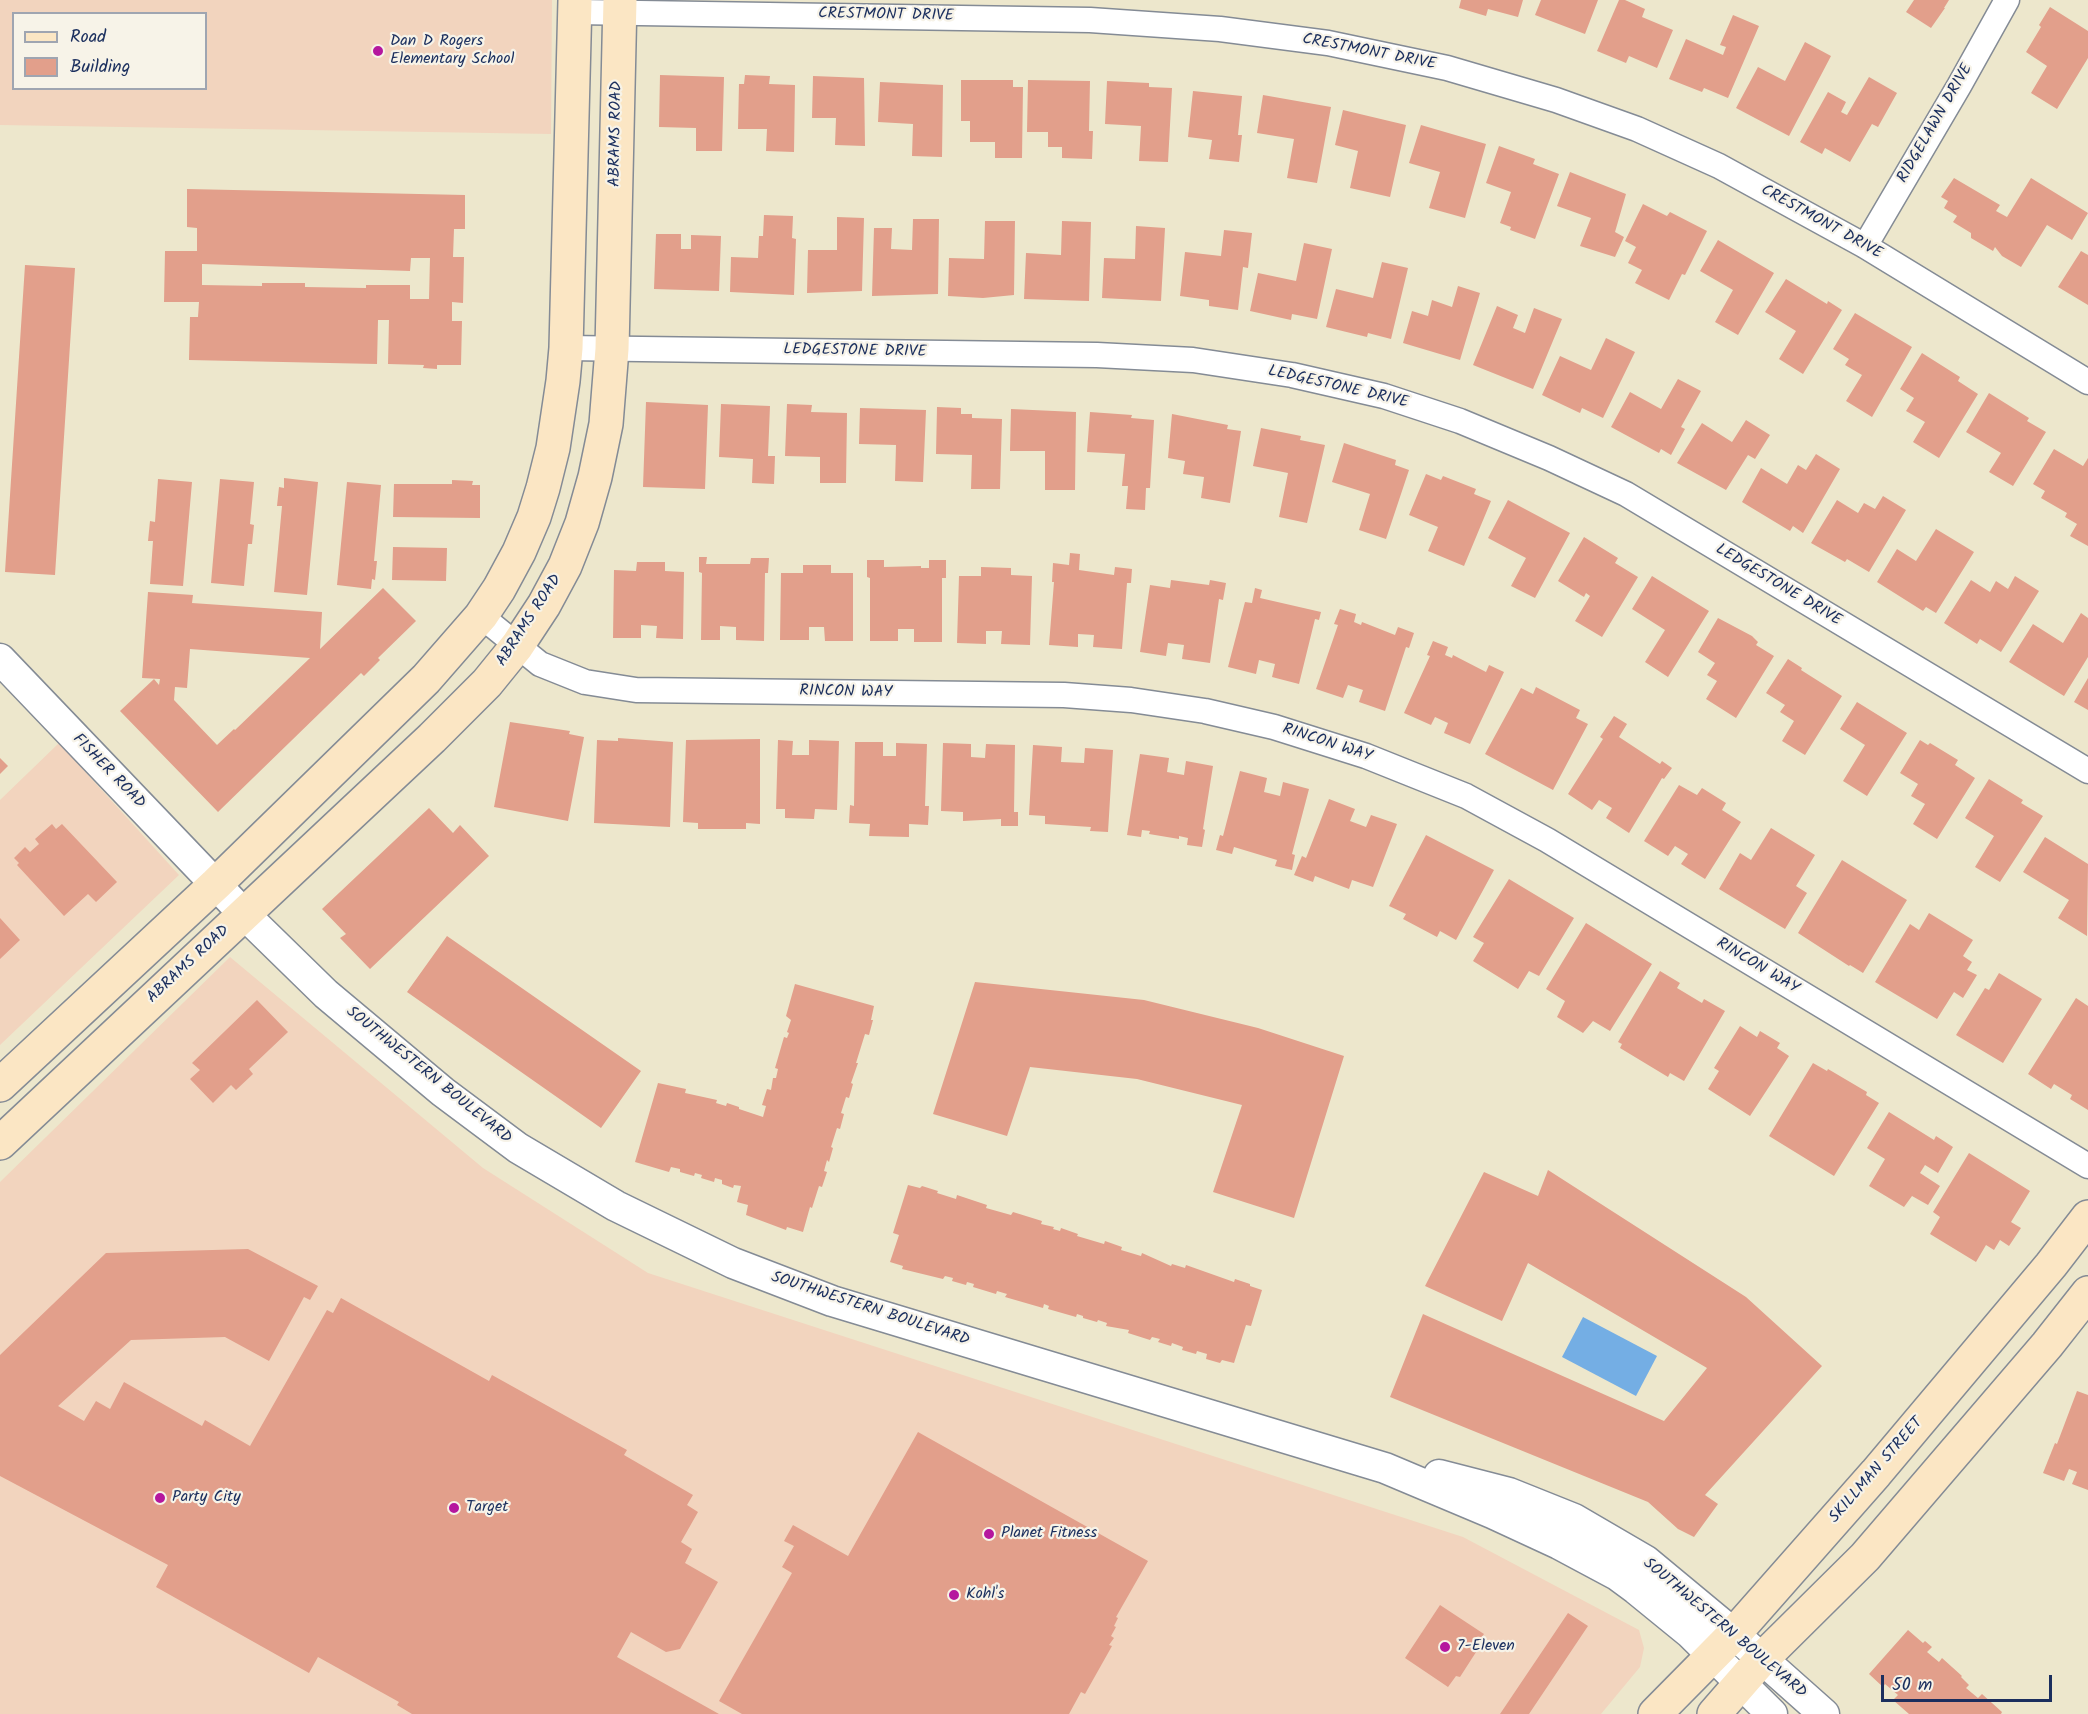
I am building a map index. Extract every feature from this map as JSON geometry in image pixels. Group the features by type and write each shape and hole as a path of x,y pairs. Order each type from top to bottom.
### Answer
{"main road":[{"path":"0,1085 216,884 426,679 481,616 519,552 543,489 559,414 566,348 575,6"},
{"name":"ABRAMS ROAD","path":"0,1143 432,738 487,683 517,646 544,605 565,566 587,506 606,424 612,349 620,6"},
{"path":"543,489 587,506"},
{"name":"SKILLMAN STREET","path":"1655,1714 1723,1645 1891,1455 2045,1273 2088,1217"},
{"path":"1714,1714 1761,1660 1865,1557 2047,1345 2088,1293"}],"street":[{"name":"RIDGELAWN DRIVE","path":"1864,246 2007,0"},
{"name":"CRESTMONT DRIVE","path":"575,6 1090,20 1220,28 1328,43 1447,68 1556,100 1637,129 1719,166 1864,246 2088,382"},
{"name":"LEDGESTONE DRIVE","path":"566,348 1097,355 1193,360 1292,375 1384,396 1460,421 1549,458 1626,494 2088,771"},
{"name":"RINCON WAY","path":"481,616 540,664 585,682 636,690 1064,695 1131,700 1205,711 1274,727 1366,756 1466,796 1546,840 2088,1166"},
{"name":"FISHER ROAD","path":"0,659 216,884"},
{"name":"SOUTHWESTERN BOULEVARD","path":"216,884 326,994 443,1092 518,1148 616,1206 722,1258 832,1301 1385,1468 1447,1477 1509,1493 1574,1519 1646,1561 1723,1645 1740,1684 1772,1714"},
{"name":"SOUTHWESTERN BOULEVARD","path":"1723,1645 1761,1660 1824,1714"}],"shaded area":[{"name":"Dan D Rogers Elementary School","path":"0,0 552,0 551,134 0,125"},
{"path":"59,743 179,875 0,1045 0,800"},
{"path":"230,957 483,1168 648,1273 1463,1537 1639,1630 1644,1648 1640,1667 1601,1714 0,1714 0,1182"}],"water":[{"path":"1583,1317 1657,1356 1636,1396 1562,1357"}],"building":[{"path":"1461,0 1523,0 1518,17 1488,9 1486,16 1459,8"},
{"path":"1541,0 1598,0 1585,34 1535,15"},
{"path":"1619,0 1625,0 1645,9 1642,17 1673,30 1657,68 1629,56 1626,63 1597,51"},
{"path":"1914,0 1949,0 1931,28 1906,12"},
{"path":"2050,7 2088,31 2088,58 2057,109 2031,93 2047,66 2026,52"},
{"path":"1733,15 1759,26 1728,98 1704,88 1702,92 1669,79 1686,39 1723,55 1726,47 1720,45"},
{"path":"1805,42 1831,56 1789,136 1736,108 1758,67 1785,81"},
{"path":"660,75 724,77 722,151 696,151 696,128 659,127"},
{"path":"745,75 770,76 769,84 795,85 794,152 766,151 767,129 738,129 739,84 744,84"},
{"path":"813,76 864,78 865,146 835,145 836,118 812,118"},
{"path":"1869,77 1897,93 1878,127 1872,124 1850,162 1825,148 1822,154 1800,142 1828,92 1846,102 1841,112 1847,115"},
{"path":"961,80 1013,80 1013,87 1023,87 1022,158 995,158 995,142 970,142 970,121 961,121"},
{"path":"1028,80 1090,81 1089,131 1093,131 1092,159 1062,158 1062,147 1048,147 1048,132 1027,132"},
{"path":"1107,81 1149,83 1149,87 1172,88 1168,162 1139,161 1141,126 1105,124"},
{"path":"880,82 943,85 942,157 912,156 913,124 878,122"},
{"path":"1193,91 1242,96 1238,135 1242,135 1239,162 1209,159 1212,140 1188,137"},
{"path":"1263,95 1331,107 1317,183 1287,178 1294,139 1257,133"},
{"path":"1343,110 1406,125 1390,197 1350,188 1358,151 1335,145"},
{"path":"1421,125 1486,144 1465,218 1429,208 1440,172 1409,163"},
{"path":"1499,146 1535,159 1533,164 1559,174 1535,239 1510,230 1511,227 1500,223 1511,192 1486,183"},
{"path":"1570,172 1626,194 1615,232 1624,237 1615,257 1580,246 1591,218 1557,206"},
{"path":"1954,178 2000,205 1996,211 2007,217 2031,178 2088,213 2072,240 2047,225 2021,267 2002,256 1995,247 1993,251 1971,238 1971,233 1953,222 1957,216 1944,208 1948,201 1941,197"},
{"path":"187,189 465,195 465,229 454,229 453,257 464,257 463,303 452,302 452,321 462,321 461,365 437,365 437,369 423,368 424,365 388,364 389,320 378,320 377,364 189,360 190,317 198,317 199,302 164,302 165,251 197,251 197,228 187,227","holes":["411,258 430,258 429,299 410,299 410,285 366,285 366,288 305,287 305,283 262,283 262,286 202,285 202,264 410,271"]},
{"path":"1643,204 1667,216 1670,212 1707,231 1685,275 1682,274 1669,300 1635,283 1642,270 1628,263 1636,247 1625,241"},
{"path":"764,215 793,216 792,238 796,239 794,295 730,292 731,257 758,258 759,236 763,236"},
{"path":"837,217 864,218 862,291 807,293 808,250 837,250"},
{"path":"913,219 939,219 938,294 872,296 874,228 892,228 891,249 912,250"},
{"path":"985,221 1015,221 1014,295 983,298 948,296 949,258 984,259"},
{"path":"1062,221 1091,222 1089,301 1024,299 1026,253 1061,255"},
{"path":"1136,226 1165,228 1161,301 1102,298 1104,258 1135,259"},
{"path":"1224,230 1252,233 1248,268 1243,267 1238,310 1209,306 1209,300 1180,296 1185,252 1221,256"},
{"path":"656,234 681,234 681,249 691,249 691,235 721,236 719,291 654,289"},
{"path":"1718,240 1774,273 1738,335 1715,322 1733,290 1700,271"},
{"path":"1304,243 1332,249 1317,319 1292,314 1291,320 1250,311 1258,273 1296,281"},
{"path":"2081,251 2088,255 2088,305 2058,287"},
{"path":"1382,262 1408,268 1391,339 1368,333 1367,337 1326,327 1336,289 1373,298"},
{"path":"25,265 75,268 55,575 5,572"},
{"path":"1786,279 1827,304 1828,301 1842,310 1803,374 1779,359 1796,331 1765,312"},
{"path":"1458,286 1480,293 1460,360 1403,343 1412,311 1428,316 1432,300 1452,307"},
{"path":"1497,306 1518,315 1513,328 1525,333 1534,308 1562,319 1533,389 1473,365"},
{"path":"1855,313 1912,347 1872,417 1846,401 1862,375 1845,365 1849,359 1833,349"},
{"path":"1606,338 1635,352 1603,418 1582,408 1580,413 1542,395 1560,356 1591,370"},
{"path":"1922,353 1960,377 1958,381 1978,394 1939,458 1913,442 1925,422 1906,411 1914,398 1900,389"},
{"path":"1678,379 1701,391 1681,427 1685,429 1671,455 1661,449 1659,453 1611,427 1630,392 1661,409"},
{"path":"1989,393 2029,418 2027,421 2046,432 2013,486 1989,472 2001,453 1966,432"},
{"path":"646,402 708,405 705,489 643,487"},
{"path":"721,404 770,406 768,456 775,456 774,484 752,483 753,459 719,457"},
{"path":"787,404 812,405 811,412 847,413 846,483 820,483 820,457 785,456"},
{"path":"937,407 961,408 961,414 972,414 972,418 1002,419 1000,489 971,489 972,455 936,454"},
{"path":"860,408 926,410 923,482 895,481 896,445 859,444"},
{"path":"1011,409 1076,412 1075,490 1045,490 1045,451 1010,451"},
{"path":"1090,412 1132,415 1131,418 1154,420 1150,488 1146,488 1145,510 1126,509 1128,486 1122,486 1125,454 1087,452"},
{"path":"1172,414 1228,425 1227,429 1241,431 1230,503 1201,498 1204,477 1183,474 1185,461 1168,458"},
{"path":"1746,420 1770,435 1755,459 1748,455 1726,490 1677,463 1702,423 1732,442"},
{"path":"1261,428 1301,436 1300,440 1325,445 1307,523 1279,517 1288,473 1253,466"},
{"path":"1344,443 1396,460 1395,465 1409,470 1386,539 1359,530 1370,494 1332,482"},
{"path":"2054,449 2083,466 2088,458 2088,546 2070,536 2077,524 2065,517 2067,513 2041,498 2045,491 2033,484"},
{"path":"1816,454 1840,469 1803,533 1793,526 1790,531 1742,502 1761,468 1787,484 1798,465 1806,470"},
{"path":"1426,474 1441,480 1443,476 1476,489 1474,494 1491,501 1464,566 1428,551 1438,527 1409,515"},
{"path":"284,478 318,482 307,595 274,592 282,506 277,506 279,487 284,488"},
{"path":"158,479 192,482 183,586 150,584 153,541 148,541 150,521 155,522"},
{"path":"220,479 254,482 250,524 254,525 252,544 248,544 244,586 211,583"},
{"path":"452,480 473,481 472,485 480,485 480,518 393,517 394,484 452,484"},
{"path":"347,482 381,485 374,561 377,561 375,580 372,579 371,589 337,585"},
{"path":"1883,496 1906,510 1869,572 1811,543 1837,500 1858,513 1864,503 1875,509"},
{"path":"1508,500 1570,533 1535,598 1511,586 1526,558 1488,538"},
{"path":"1936,529 1974,552 1936,613 1926,607 1923,611 1877,582 1897,549 1916,561"},
{"path":"1584,537 1618,558 1615,563 1638,577 1602,637 1575,621 1590,596 1586,593 1584,597 1558,581"},
{"path":"393,547 447,548 446,581 392,580"},
{"path":"1070,553 1080,554 1079,570 1114,575 1115,567 1132,569 1131,583 1127,583 1122,649 1093,647 1094,635 1078,634 1078,647 1049,645 1054,582 1052,582 1053,563 1069,565"},
{"path":"699,557 707,557 706,564 750,564 751,558 769,558 768,573 765,573 764,641 736,640 736,627 720,626 720,640 701,640 702,573 699,572"},
{"path":"867,560 884,560 884,567 921,566 921,568 929,568 929,560 946,560 946,578 942,578 942,642 914,642 914,629 898,629 898,641 870,641 870,578 867,577"},
{"path":"637,562 665,562 665,571 684,572 683,639 656,638 657,626 641,625 641,638 613,638 614,570 636,571"},
{"path":"803,565 831,565 831,573 853,573 853,641 825,641 824,627 809,627 809,640 780,640 781,573 803,573"},
{"path":"981,567 1011,568 1011,575 1032,576 1030,645 1001,644 1002,631 986,631 986,644 957,643 959,576 981,576"},
{"path":"1652,576 1709,611 1668,677 1645,662 1665,630 1632,609"},
{"path":"2015,576 2039,591 2001,652 1980,639 1977,644 1944,623 1971,580 1990,592 1996,581 2008,589"},
{"path":"1171,580 1209,585 1210,580 1226,583 1223,600 1219,599 1210,663 1182,659 1184,645 1168,643 1166,656 1140,652 1150,585 1170,588"},
{"path":"383,588 416,621 378,658 380,660 364,676 361,673 218,812 120,711 154,679 159,685 160,679 142,678 148,592 193,595 192,603 322,612 320,649","holes":["190,649 310,658 217,745 174,700 175,687 187,688"]},
{"path":"1255,588 1262,590 1260,598 1321,612 1319,620 1315,619 1299,684 1272,677 1275,664 1259,660 1256,674 1228,667 1245,602 1252,603"},
{"path":"1340,609 1356,614 1354,622 1361,625 1362,622 1395,635 1398,627 1414,633 1409,648 1406,647 1385,711 1359,702 1363,690 1348,685 1343,698 1316,689 1338,625 1334,624"},
{"path":"2081,613 2088,618 2088,657 2064,696 2009,662 2033,624 2063,643"},
{"path":"1718,618 1752,636 1758,642 1756,645 1774,656 1736,718 1706,699 1717,681 1707,675 1715,663 1698,652"},
{"path":"1433,641 1448,647 1445,655 1452,658 1453,655 1486,672 1489,665 1504,672 1470,744 1444,733 1448,723 1435,717 1431,725 1404,713 1430,656 1427,655"},
{"path":"1788,659 1842,696 1805,755 1782,741 1794,721 1780,712 1785,705 1766,693"},
{"path":"2088,678 2088,710 2074,702"},
{"path":"1536,687 1580,710 1576,718 1588,724 1553,790 1485,754 1521,688 1533,694"},
{"path":"1857,702 1907,733 1867,796 1843,781 1865,745 1840,729"},
{"path":"1614,716 1627,724 1619,737 1660,764 1662,761 1672,768 1664,779 1662,778 1629,833 1606,818 1612,808 1599,800 1592,810 1568,794 1603,739 1600,737"},
{"path":"510,722 570,731 569,734 584,737 568,821 494,807"},
{"path":"618,738 673,742 670,827 594,823 597,740 618,741"},
{"path":"760,739 760,824 746,823 746,829 698,829 698,823 683,822 686,740"},
{"path":"778,740 793,741 792,755 809,755 809,740 839,741 837,810 815,809 814,819 785,818 785,809 776,809"},
{"path":"1920,740 1928,745 1930,743 1958,760 1955,765 1975,778 1937,839 1913,824 1925,804 1911,796 1918,784 1900,773"},
{"path":"855,742 883,742 883,756 896,756 896,743 927,744 925,806 929,806 928,825 909,824 909,837 869,836 870,824 849,823 850,805 854,806"},
{"path":"943,743 971,744 971,757 985,758 986,744 1015,745 1014,812 1018,812 1018,826 1001,826 1001,819 963,821 963,812 941,811"},
{"path":"1033,745 1062,747 1061,762 1084,763 1085,748 1113,750 1108,832 1090,831 1091,827 1045,824 1045,816 1029,815"},
{"path":"1140,754 1169,758 1167,772 1184,775 1186,761 1213,766 1202,847 1187,845 1188,838 1179,836 1179,839 1149,834 1150,831 1142,830 1141,837 1127,835"},
{"path":"0,758 8,766 0,774"},
{"path":"1240,771 1267,778 1264,792 1280,796 1283,782 1309,789 1292,854 1295,855 1292,870 1275,866 1277,860 1234,847 1232,854 1216,850 1220,835 1223,836"},
{"path":"1989,779 2023,800 2021,803 2043,816 2000,882 1975,867 1994,836 1965,818"},
{"path":"1679,785 1697,795 1702,788 1726,803 1722,810 1741,822 1705,879 1681,864 1688,854 1675,846 1668,856 1644,841"},
{"path":"1329,799 1355,809 1350,821 1366,827 1371,815 1397,824 1373,887 1352,880 1349,889 1315,876 1313,882 1294,875 1302,856 1306,858"},
{"path":"429,808 453,833 460,825 489,856 370,969 340,938 346,934 322,909"},
{"path":"52,824 56,829 62,824 117,882 96,902 88,894 64,916 17,865 19,863 14,858 25,847 30,852 39,844 35,839"},
{"path":"1771,828 1815,855 1796,886 1807,893 1785,929 1719,889 1740,853 1751,860"},
{"path":"1426,835 1494,870 1456,940 1440,931 1437,937 1403,919 1406,914 1389,906"},
{"path":"2045,837 2088,864 2087,936 2058,918 2069,900 2023,872"},
{"path":"1842,860 1907,900 1863,973 1798,933"},
{"path":"1509,879 1574,918 1539,976 1529,971 1518,989 1473,961 1484,943 1473,937"},
{"path":"1929,913 1973,940 1963,956 1972,962 1967,970 1977,975 1963,998 1954,992 1937,1019 1875,982 1910,924 1919,930"},
{"path":"0,918 20,940 0,959"},
{"path":"1586,923 1652,964 1610,1031 1593,1021 1583,1033 1557,1017 1565,1001 1546,989"},
{"path":"447,936 641,1071 601,1128 407,992"},
{"path":"1660,971 1680,983 1677,988 1702,1003 1704,999 1725,1011 1684,1081 1670,1073 1668,1077 1620,1048 1622,1044 1618,1042"},
{"path":"1999,973 2042,999 2003,1063 1956,1035 1985,988 1989,990"},
{"path":"975,982 1144,1000 1258,1028 1344,1056 1294,1218 1213,1192 1242,1105 1137,1079 1030,1067 1007,1136 933,1114"},
{"path":"795,984 874,1006 869,1035 865,1034 849,1098 846,1097 841,1113 844,1114 840,1129 837,1128 829,1162 827,1160 824,1171 827,1172 822,1187 819,1186 812,1208 810,1207 803,1232 787,1227 786,1230 746,1215 748,1205 737,1202 741,1186 734,1185 733,1188 722,1184 722,1180 715,1178 714,1182 701,1178 702,1175 695,1173 694,1176 680,1172 680,1169 671,1167 669,1172 635,1162 658,1083 686,1089 685,1093 717,1100 716,1103 726,1106 727,1103 763,1117 766,1106 762,1105 767,1089 771,1090 773,1078 776,1078 778,1069 775,1068 784,1037 787,1038 789,1033 787,1032 791,1020 786,1016"},
{"path":"2076,998 2088,1006 2088,1110 2070,1099 2072,1095 2054,1084 2051,1089 2028,1074"},
{"path":"257,1000 288,1032 249,1069 253,1074 236,1090 231,1085 213,1103 190,1079 200,1070 192,1063"},
{"path":"1740,1026 1757,1037 1760,1031 1780,1043 1777,1048 1789,1056 1750,1116 1708,1089 1719,1071 1714,1068"},
{"path":"1813,1063 1827,1071 1828,1069 1867,1092 1866,1095 1879,1103 1834,1176 1769,1136"},
{"path":"1889,1112 1934,1140 1936,1136 1953,1147 1938,1173 1925,1165 1920,1173 1940,1186 1928,1205 1912,1196 1904,1207 1869,1186 1885,1159 1867,1148"},
{"path":"1969,1153 2030,1191 2011,1222 2021,1228 2009,1246 2000,1240 1994,1250 1986,1245 1976,1262 1930,1234 1940,1217 1933,1212"},
{"path":"1548,1170 1746,1297 1822,1366 1705,1495 1718,1504 1694,1537 1678,1529 1648,1502 1390,1397 1423,1314 1664,1421 1707,1368 1528,1263 1502,1321 1425,1286 1484,1172 1538,1196"},
{"path":"908,1185 920,1188 922,1186 956,1199 957,1195 987,1205 986,1208 1011,1215 1013,1212 1042,1221 1041,1224 1054,1227 1053,1229 1060,1231 1061,1228 1078,1234 1077,1236 1104,1244 1105,1241 1122,1247 1121,1250 1141,1256 1142,1253 1171,1266 1172,1264 1185,1268 1186,1265 1234,1282 1235,1279 1262,1290 1251,1326 1246,1325 1234,1363 1222,1360 1220,1363 1206,1359 1207,1354 1182,1350 1183,1347 1172,1343 1171,1346 1158,1342 1160,1339 1152,1337 1150,1340 1128,1333 1129,1330 1106,1326 1107,1323 1098,1320 1097,1322 1077,1314 1076,1317 1048,1309 1049,1306 1044,1304 1043,1308 1005,1297 1007,1294 997,1291 996,1294 973,1287 974,1284 967,1282 966,1285 952,1281 953,1278 945,1276 943,1279 902,1269 903,1266 890,1262 899,1235 893,1233"},
{"name":"Target","path":"248,1249 318,1286 310,1300 304,1297 269,1361 225,1337 131,1340 58,1406 84,1421 96,1401 110,1409 124,1382 202,1426 205,1420 250,1446 327,1310 333,1313 341,1298 489,1381 492,1375 627,1450 624,1455 693,1495 687,1505 698,1512 681,1542 692,1549 685,1563 718,1582 680,1649 666,1652 631,1632 617,1657 719,1714 412,1714 397,1705 399,1702 318,1657 309,1673 156,1587 168,1565 0,1476 0,1355 106,1253"},
{"path":"2077,1391 2088,1395 2088,1490 2072,1484 2077,1472 2069,1469 2064,1481 2043,1473 2055,1443 2057,1444"},
{"name":"Kohl's","path":"918,1432 1148,1561 1116,1617 1118,1618 1114,1626 1116,1627 1111,1636 1114,1638 1109,1645 1112,1646 1085,1694 1081,1692 1069,1714 742,1714 719,1701 792,1573 782,1567 794,1546 784,1541 793,1525 848,1556"},
{"name":"7-Eleven","path":"1440,1605 1484,1634 1476,1645 1478,1649 1460,1677 1456,1676 1448,1687 1405,1658"},
{"name":"7-Eleven","path":"1568,1613 1588,1626 1529,1714 1500,1714"},
{"path":"1908,1630 1923,1643 1925,1641 1932,1647 1927,1652 1939,1662 1942,1658 1962,1676 1969,1685 1966,1688 1978,1698 1982,1694 2002,1712 2001,1714 1909,1714 1893,1700 1898,1695 1885,1684 1883,1687 1869,1674"}],"place":[{"name":"Dan D Rogers Elementary School","path":"378,51"},
{"name":"Party City","path":"160,1498"},
{"name":"Target","path":"454,1508"},
{"name":"Planet Fitness","path":"989,1534"},
{"name":"Kohl's","path":"954,1595"},
{"name":"7-Eleven","path":"1445,1647"}]}
